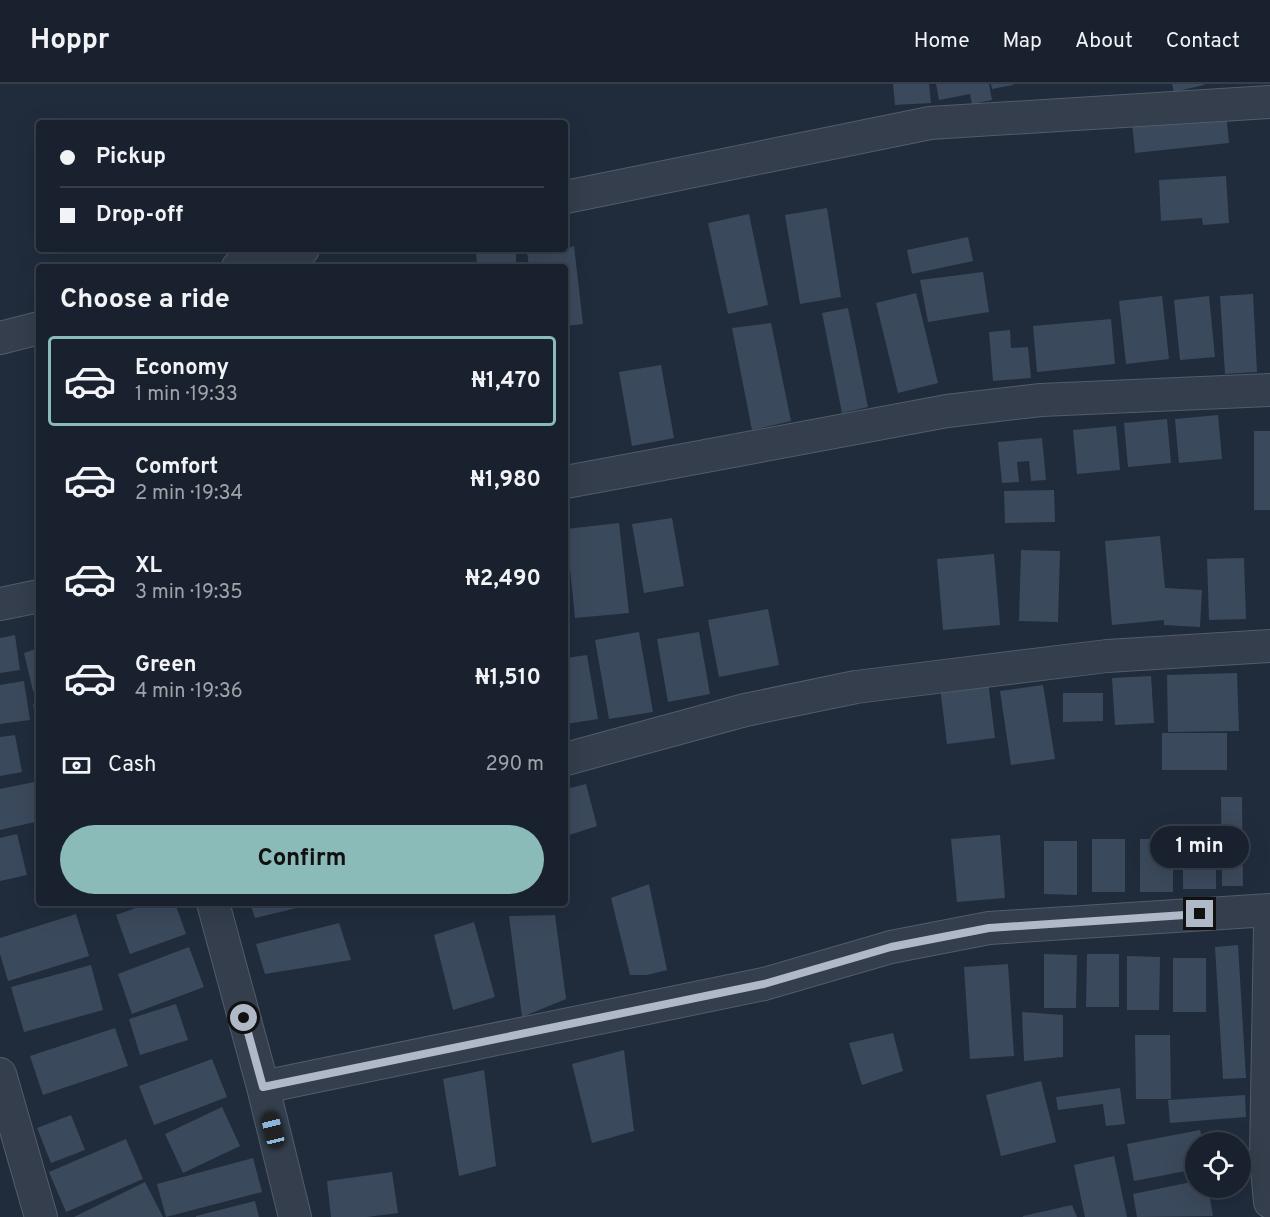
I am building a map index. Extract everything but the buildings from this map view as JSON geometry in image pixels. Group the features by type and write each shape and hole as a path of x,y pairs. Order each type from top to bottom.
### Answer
{"street":[{"path":"568,197 930,123 1269,100"},
{"path":"249,264 292,252"},
{"path":"0,338 36,329"},
{"path":"568,482 948,411 1041,400 1270,390"},
{"path":"0,603 36,597"},
{"path":"568,758 745,710 856,687 1107,656 1270,646"},
{"path":"214,906 263,1087 295,1217"},
{"path":"263,1087 764,984 891,947 989,928 1270,910"},
{"path":"1270,926 1266,1158 1270,1202"},
{"path":"0,1074 41,1217"}],"route":[{"path":"244,1018 263,1087 764,984 891,947 989,928 1200,914"}]}
